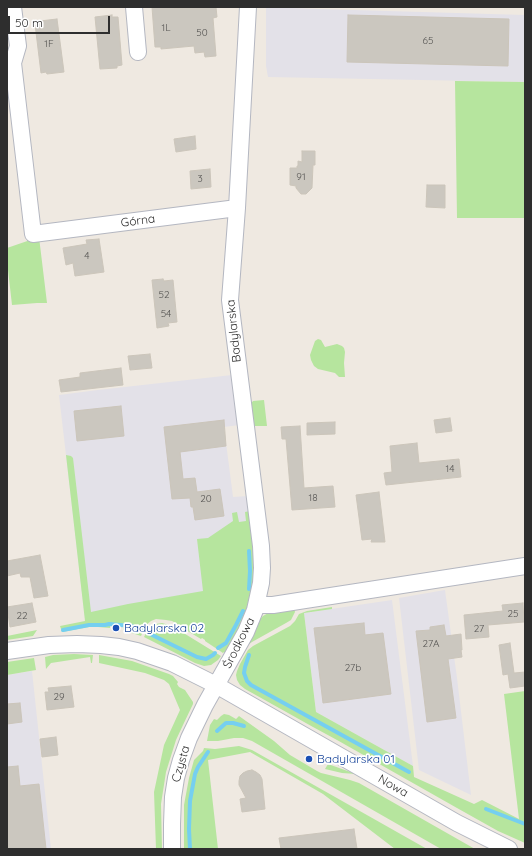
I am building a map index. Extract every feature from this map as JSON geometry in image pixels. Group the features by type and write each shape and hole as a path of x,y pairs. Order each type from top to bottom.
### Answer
{"street":[{"path":"10,64 18,46 13,7"},
{"path":"134,7 138,52"},
{"name":"Badylarska","path":"248,7 230,305 261,546 262,578 257,605"},
{"name":"Górna","path":"10,64 33,234 237,208"},
{"name":"Środkowa","path":"216,685 246,632 257,605 273,605 525,566"},
{"path":"7,651 37,646 64,644 111,646 137,651 155,657 180,667 216,685"},
{"name":"Czysta","path":"172,849 173,797 178,769 189,738 216,685"},
{"name":"Nowa","path":"216,685 457,823 509,849"}],"shaded area":[{"path":"266,7 525,15 525,82 268,77 266,66"},
{"path":"232,375 239,425 224,427 233,497 248,496 255,543 247,585 85,619 59,395"},
{"path":"445,590 471,795 419,770 399,598"},
{"path":"392,600 413,766 316,712 304,613"},
{"path":"32,671 51,849 8,849 7,675"}],"green space":[{"path":"455,81 525,82 525,218 457,218"},
{"path":"39,237 47,303 12,305 7,248"},
{"path":"318,339 321,340 325,347 337,344 344,348 345,377 339,377 335,373 318,369 314,366 310,355 315,341"},
{"path":"264,400 267,426 251,426 249,406 253,401"},
{"path":"66,455 73,458 91,612 203,591 197,539 208,538 233,521 232,513 237,512 239,522 246,521 245,512 250,511 255,543 254,586 246,616 227,654 224,652 223,653 202,638 201,639 184,629 185,627 182,625 181,626 172,621 166,620 156,619 151,621 146,625 141,636 123,630 123,627 110,625 110,628 89,627 62,632 60,626 85,621"},
{"path":"332,607 332,609 304,613 316,712 413,766 414,777 474,804 482,800 519,819 504,694 525,691 525,843 498,831 240,685 236,675 248,650 290,626 299,614 307,611"},
{"path":"294,608 295,612 291,620 245,647 263,616 270,612"},
{"path":"162,623 177,629 221,656 211,665 204,666 195,663 144,637 151,625"},
{"path":"37,630 33,636 7,640 7,636"},
{"path":"74,654 93,655 92,663 90,657 51,663 46,669 45,657"},
{"path":"99,655 132,661 173,676 178,682 177,684 179,687 185,690 193,702 176,740 166,772 161,804 162,849 156,849 154,792 164,745 180,710 169,684 164,680 145,673 99,663"},
{"path":"34,658 36,670 7,675 7,662"},
{"path":"224,714 236,719 239,716 274,741 290,755 317,771 359,783 475,849 441,849 252,741 243,738 234,738 218,741 207,741 210,725 214,719 217,720"},
{"path":"239,746 252,750 427,849 395,849 323,794 250,752 208,760 218,849 184,849 184,805 194,760 204,748 215,749"},
{"path":"328,764 356,774 342,773 325,769"}],"building":[{"path":"152,7 216,7 217,17 213,18 216,56 205,57 204,52 195,53 194,46 161,49 161,47 155,47"},
{"path":"112,15 112,17 118,17 122,65 117,66 117,68 100,69 95,17"},
{"path":"348,15 509,19 508,66 347,62"},
{"path":"57,19 64,72 47,74 46,72 41,73 35,24 40,23 40,21"},
{"path":"195,136 196,149 176,152 174,139"},
{"path":"302,151 315,151 312,188 306,194 301,194 296,186 290,185 290,168 297,168 298,161 302,162"},
{"path":"210,169 211,187 191,189 190,171"},
{"path":"427,185 445,185 445,208 426,207"},
{"path":"99,239 104,272 75,276 73,263 66,265 63,248 87,244 86,240"},
{"path":"163,279 164,281 173,280 177,322 168,323 169,326 157,328 152,280"},
{"path":"150,354 152,368 130,370 128,356"},
{"path":"121,368 123,385 61,392 59,380 80,377 80,373"},
{"path":"121,406 124,436 77,441 74,411"},
{"path":"450,418 452,431 436,433 434,420"},
{"path":"224,420 226,446 180,452 183,479 195,478 197,492 220,489 224,516 195,520 190,498 172,499 164,427"},
{"path":"335,422 335,434 307,435 307,423"},
{"path":"300,426 304,488 333,486 335,507 292,510 286,439 282,439 281,427"},
{"path":"417,443 419,463 459,459 461,477 386,485 384,473 392,472 390,446"},
{"path":"379,492 385,542 371,542 372,539 362,540 356,495"},
{"path":"40,555 48,596 34,598 30,577 21,577 20,573 7,576 7,561"},
{"path":"32,603 36,622 10,627 7,607"},
{"path":"523,603 524,622 488,625 489,637 466,639 464,615 503,611 502,605"},
{"path":"364,623 365,635 383,633 391,694 323,703 314,628"},
{"path":"444,625 446,636 461,634 462,657 448,659 456,718 427,722 416,631 430,630 430,627"},
{"path":"510,643 514,673 525,672 525,686 510,688 508,674 503,675 499,645"},
{"path":"71,686 74,707 47,710 45,692 49,692 48,688"},
{"path":"20,703 22,722 7,724 7,704"},
{"path":"56,737 58,755 42,757 40,739"},
{"path":"18,766 20,786 39,784 46,849 8,849 7,767"},
{"path":"252,770 260,775 262,779 265,809 242,812 240,799 246,798 239,785 240,776 247,771"},
{"path":"354,829 357,849 281,849 279,838"}],"waterway":[{"path":"249,551 249,589"},
{"path":"218,648 226,643 243,611"},
{"path":"63,630 89,625 109,624 132,626 142,630"},
{"path":"148,633 197,657 206,659 215,653"},
{"path":"249,655 244,673 247,681 251,685 409,772"},
{"path":"217,731 226,723 244,726"},
{"path":"190,849 190,801 195,774 208,752"},
{"path":"486,809 525,824"}],"place":[{"name":"Badylarska 02","path":"116,628"},
{"name":"Badylarska 01","path":"309,759"}]}
